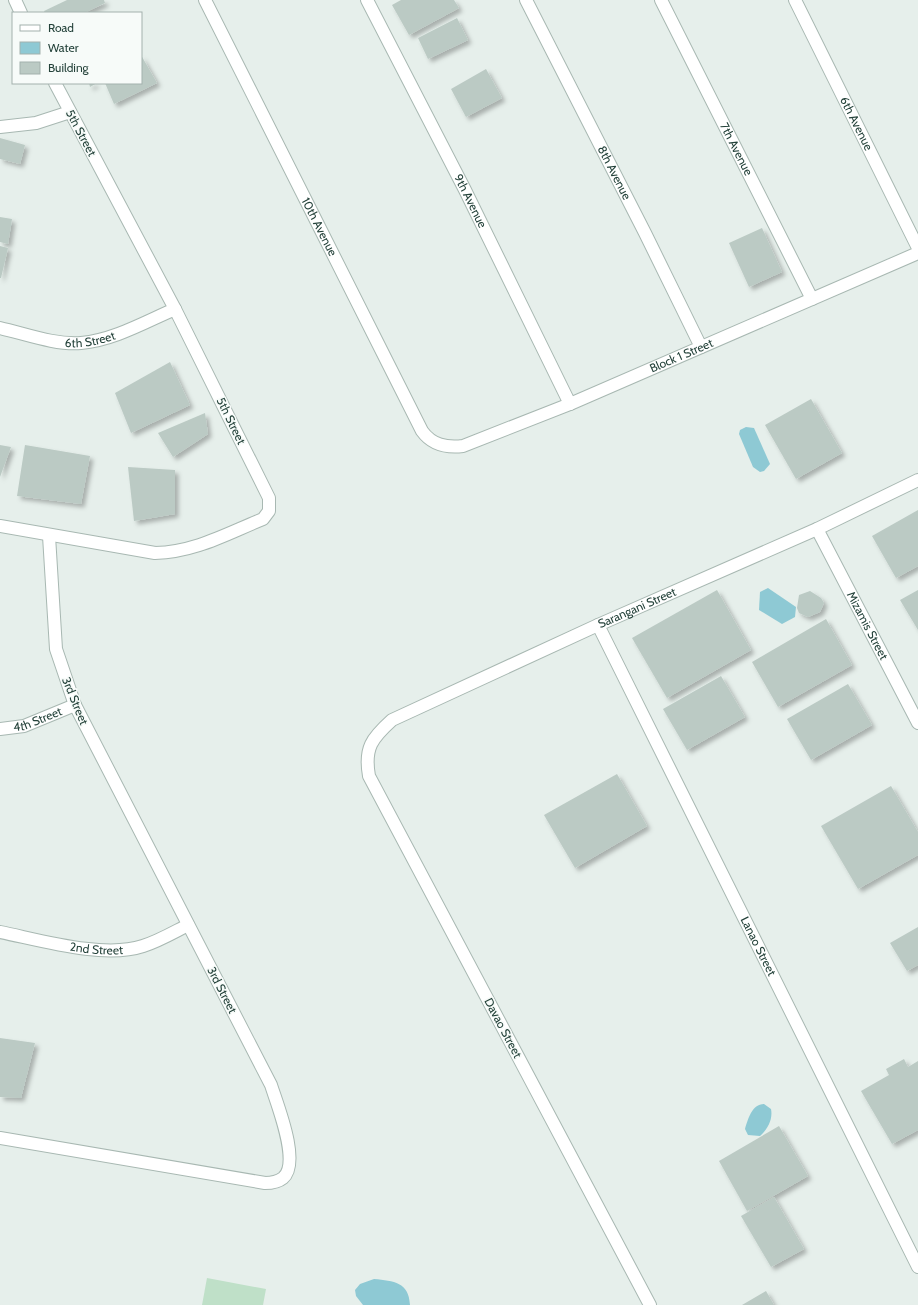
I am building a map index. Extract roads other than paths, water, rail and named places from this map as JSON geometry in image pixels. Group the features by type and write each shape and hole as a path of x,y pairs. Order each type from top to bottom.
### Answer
{"street":[{"path":"15,0 21,12"},
{"name":"10th Avenue","path":"205,0 422,431 427,439 442,446"},
{"name":"9th Avenue","path":"367,0 465,190 570,404"},
{"name":"8th Avenue","path":"526,0 645,233 701,347"},
{"name":"7th Avenue","path":"662,0 812,299"},
{"name":"6th Avenue","path":"795,0 918,248"},
{"name":"5th Street","path":"0,526 49,536 155,553 176,552 195,548 262,519 267,516 270,505 268,498 176,309 56,84"},
{"path":"0,127 36,123 70,112"},
{"name":"Block 1 Street","path":"442,446 463,446 570,404 918,253"},
{"name":"6th Street","path":"0,328 63,342 80,343 114,336 176,309"},
{"name":"Sarangani Street","path":"368,749 376,734 392,720 598,625 817,529 918,480"},
{"name":"Mizamis Street","path":"817,529 918,723"},
{"name":"3rd Street","path":"0,1138 265,1184 275,1182 283,1178 288,1171 288,1147 286,1133 271,1085 74,705 56,648 49,536"},
{"name":"Lanao Street","path":"598,625 918,1267"},
{"name":"4th Street","path":"0,729 24,726 74,705"},
{"name":"Davao Street","path":"368,749 367,762 369,776 650,1305"},
{"name":"2nd Street","path":"0,932 66,946 95,950 118,950 143,946 188,925"}],"water":[{"path":"746,427 754,428 770,464 764,471 760,472 753,467 739,434 740,430"},
{"path":"768,588 796,607 795,617 782,624 759,610 760,592"},
{"path":"764,1104 771,1109 771,1120 768,1127 760,1136 748,1135 745,1129 751,1113 756,1106"},
{"path":"374,1279 399,1284 407,1292 410,1305 363,1305 356,1296 355,1290 360,1284"}]}
